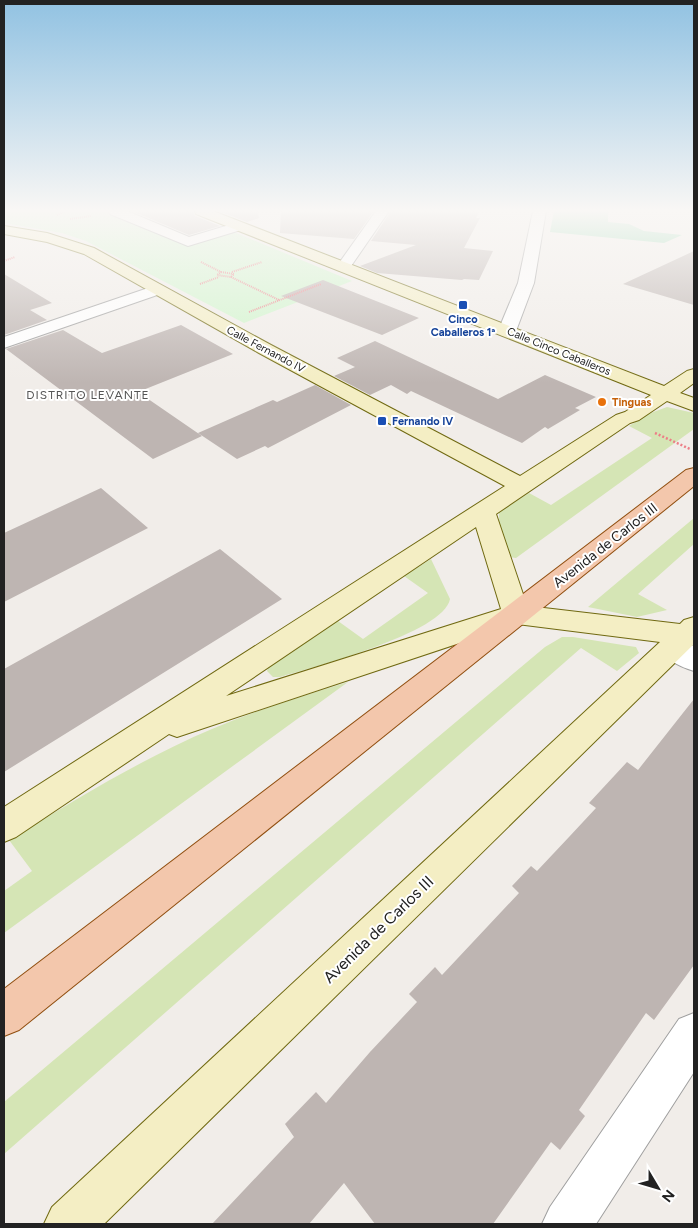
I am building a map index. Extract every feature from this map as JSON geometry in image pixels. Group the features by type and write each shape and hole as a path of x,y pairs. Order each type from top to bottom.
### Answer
{"main road":[{"name":"Avenida de Carlos III","path":"4,1015 694,475"}],"street":[{"name":"Calle Fernando IV","path":"118,268 522,486"},
{"name":"Calle Cinco Caballeros","path":"351,268 666,394"},
{"path":"508,330 526,283 529,268"},
{"path":"4,343 157,290"},
{"name":"Avenida de Carlos III","path":"4,826 623,419 694,375"},
{"path":"666,394 694,405"},
{"path":"482,512 516,614"},
{"name":"Avenida de Carlos III","path":"145,734 516,614 687,642"},
{"name":"Avenida de Carlos III","path":"69,1224 687,642"},
{"path":"567,1224 694,1034"}],"path":[{"path":"241,315 280,300 349,268"},
{"path":"231,276 233,273 228,271 218,275 221,277 231,276 280,300"}],"green space":[{"path":"139,268 321,268 352,281 244,323"},
{"path":"667,407 694,413 694,429 516,558 509,557 499,533 499,512 529,493 551,505 652,438 629,426 648,414"},
{"path":"694,518 694,544 638,594 667,610 637,617 588,607"},
{"path":"431,559 450,599 442,612 426,624 375,647 280,677 273,677 267,671 268,668 338,621 363,639 428,593 404,576"},
{"path":"562,637 636,647 639,653 617,671 581,648 4,1154 4,1102 545,647"},
{"path":"348,682 4,933 4,891 32,871 9,840 160,753 263,709"}],"building":[{"path":"366,268 485,268 479,280 377,273"},
{"path":"657,268 694,268 694,305 623,284"},
{"path":"4,274 52,303 30,310 47,320 4,335"},
{"path":"323,280 419,318 382,335 281,296"},
{"path":"181,325 233,354 138,392 202,436 153,459 6,349 63,330 102,353"},
{"path":"375,341 498,399 545,375 596,397 575,408 580,410 548,429 545,427 522,443 411,391 407,394 391,385 370,395 334,376 355,367 337,358"},
{"path":"315,385 351,405 268,448 265,446 237,459 198,433 273,400 277,402"},
{"path":"101,488 148,528 4,602 4,533"},
{"path":"220,549 282,599 4,772 4,669"},
{"path":"694,699 694,965 654,1020 646,1013 579,1110 585,1116 560,1150 551,1142 493,1224 375,1224 344,1183 309,1224 212,1224 294,1137 285,1124 316,1092 326,1103 417,1002 409,994 435,967 442,975 519,893 512,886 531,866 537,871 596,808 589,803 627,762 638,770"}],"place":[{"name":"Cinco Caballeros 1ª","path":"463,305"},
{"name":"Tinguas","path":"602,402"},
{"name":"Fernando IV","path":"382,421"}],"district":[{"name":"DISTRITO LEVANTE","path":"88,395"}]}
